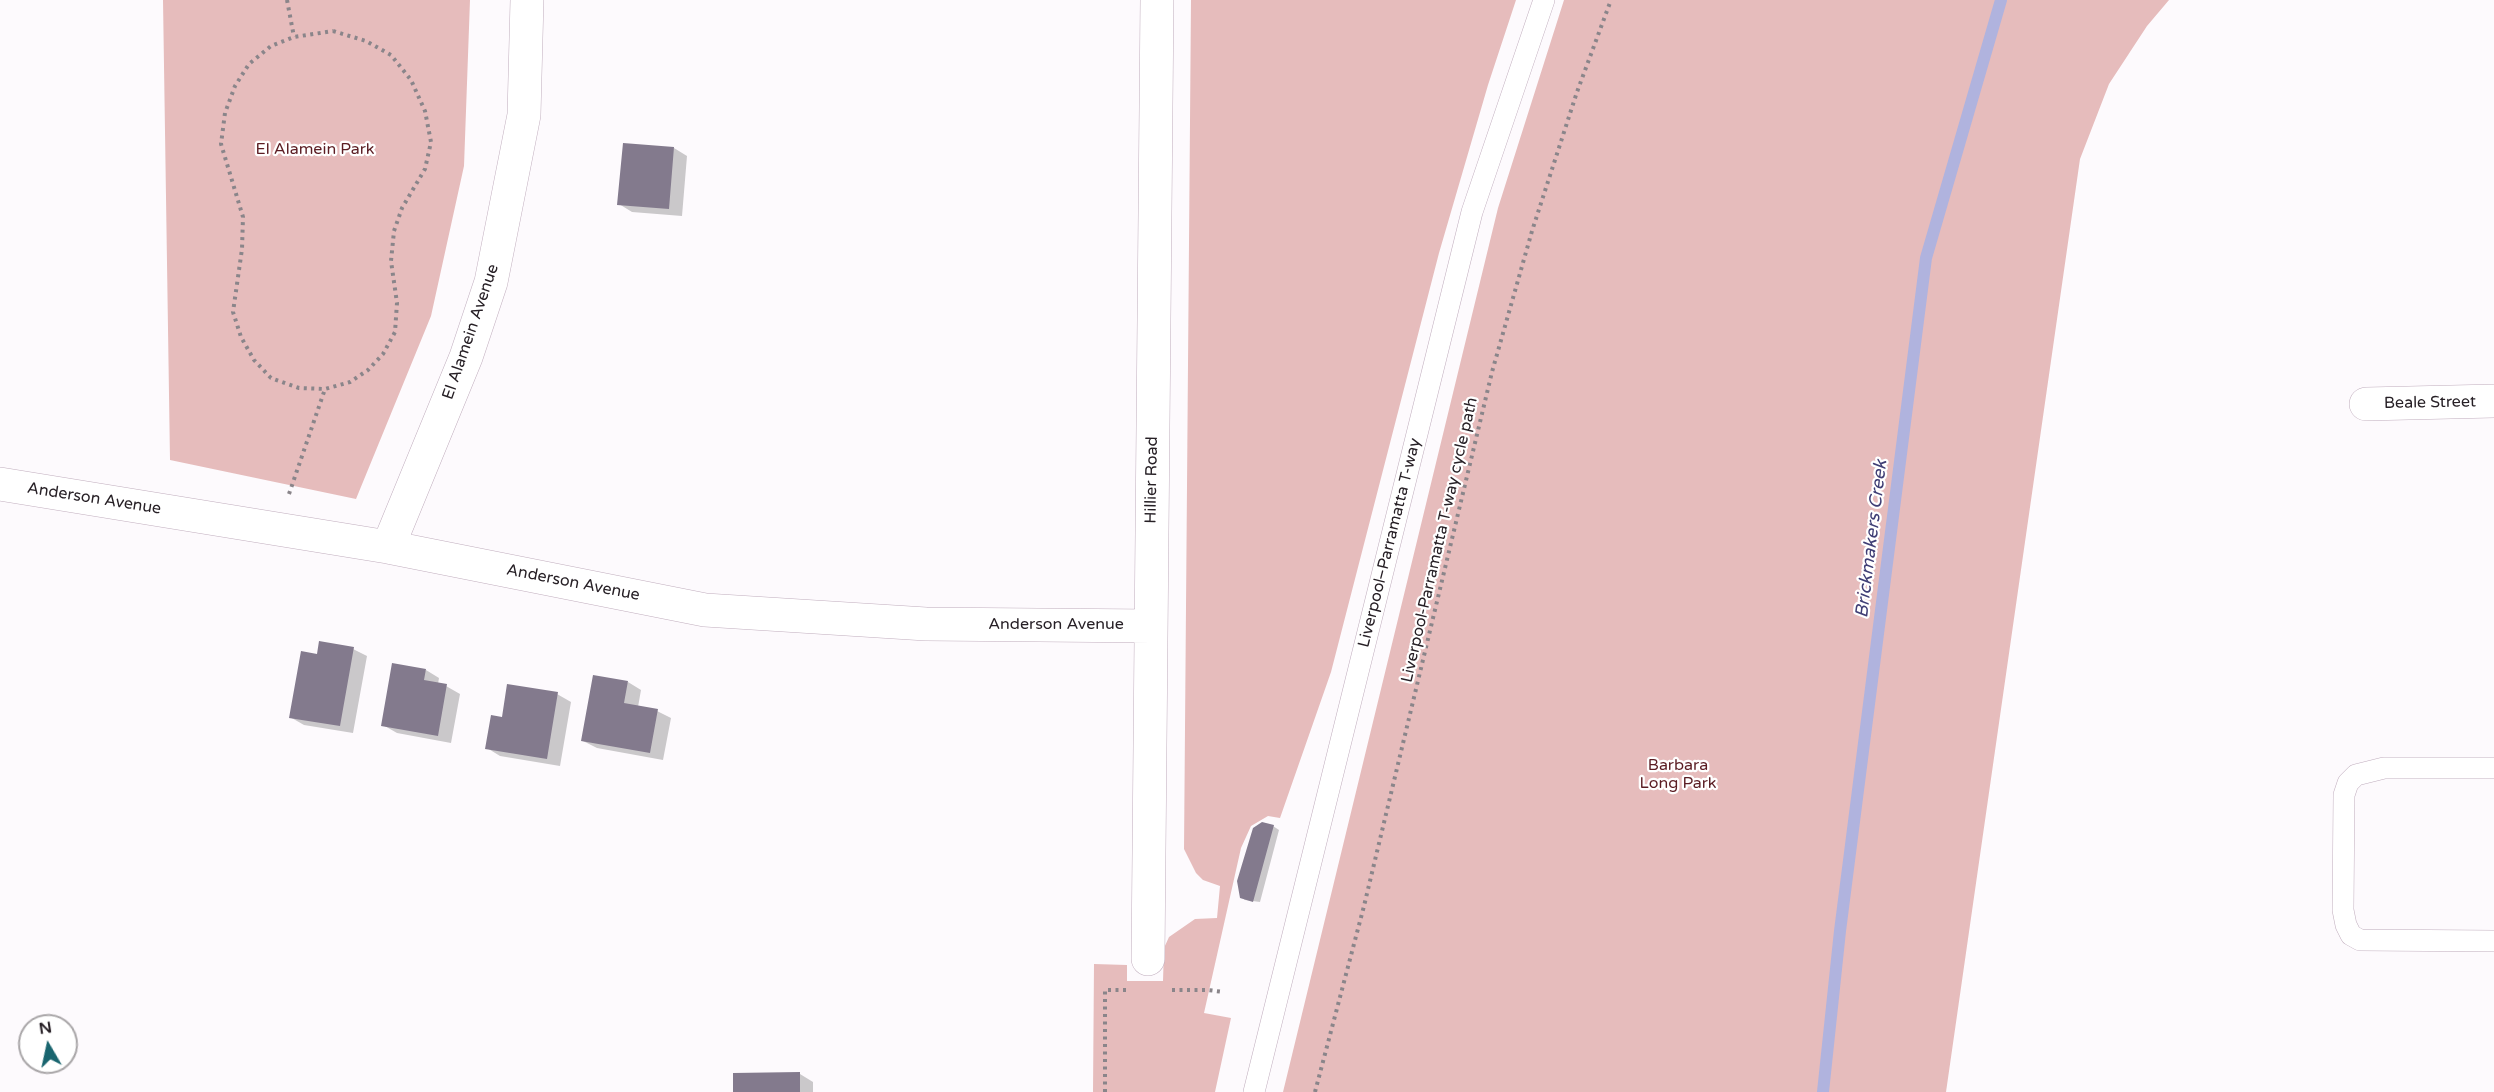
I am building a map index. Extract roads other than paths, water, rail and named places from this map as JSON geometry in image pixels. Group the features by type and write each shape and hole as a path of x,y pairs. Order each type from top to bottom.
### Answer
{"street":[{"name":"El Alamein Avenue","path":"388,547 466,357 491,282 524,115 527,0"},
{"name":"Hillier Road","path":"1148,959 1156,0"},
{"name":"Beale Street","path":"2366,404 2494,401"},
{"name":"Anderson Avenue","path":"0,484 388,547 705,610 926,624 1151,626"}],"lane":[{"name":"Liverpool–Parramatta T-way","path":"1254,1092 1472,212 1544,0"},
{"path":"2494,768 2384,768 2356,775 2348,783 2344,795 2343,898 2346,925 2351,935 2360,940 2494,941"}],"waterway":[{"name":"Brickmakers Creek","path":"1823,1092 1840,931 1926,258 2001,0"}],"park label":[{"name":"El Alamein Park","path":"315,150"},
{"name":"Barbara Long Park","path":"1678,775"}]}
